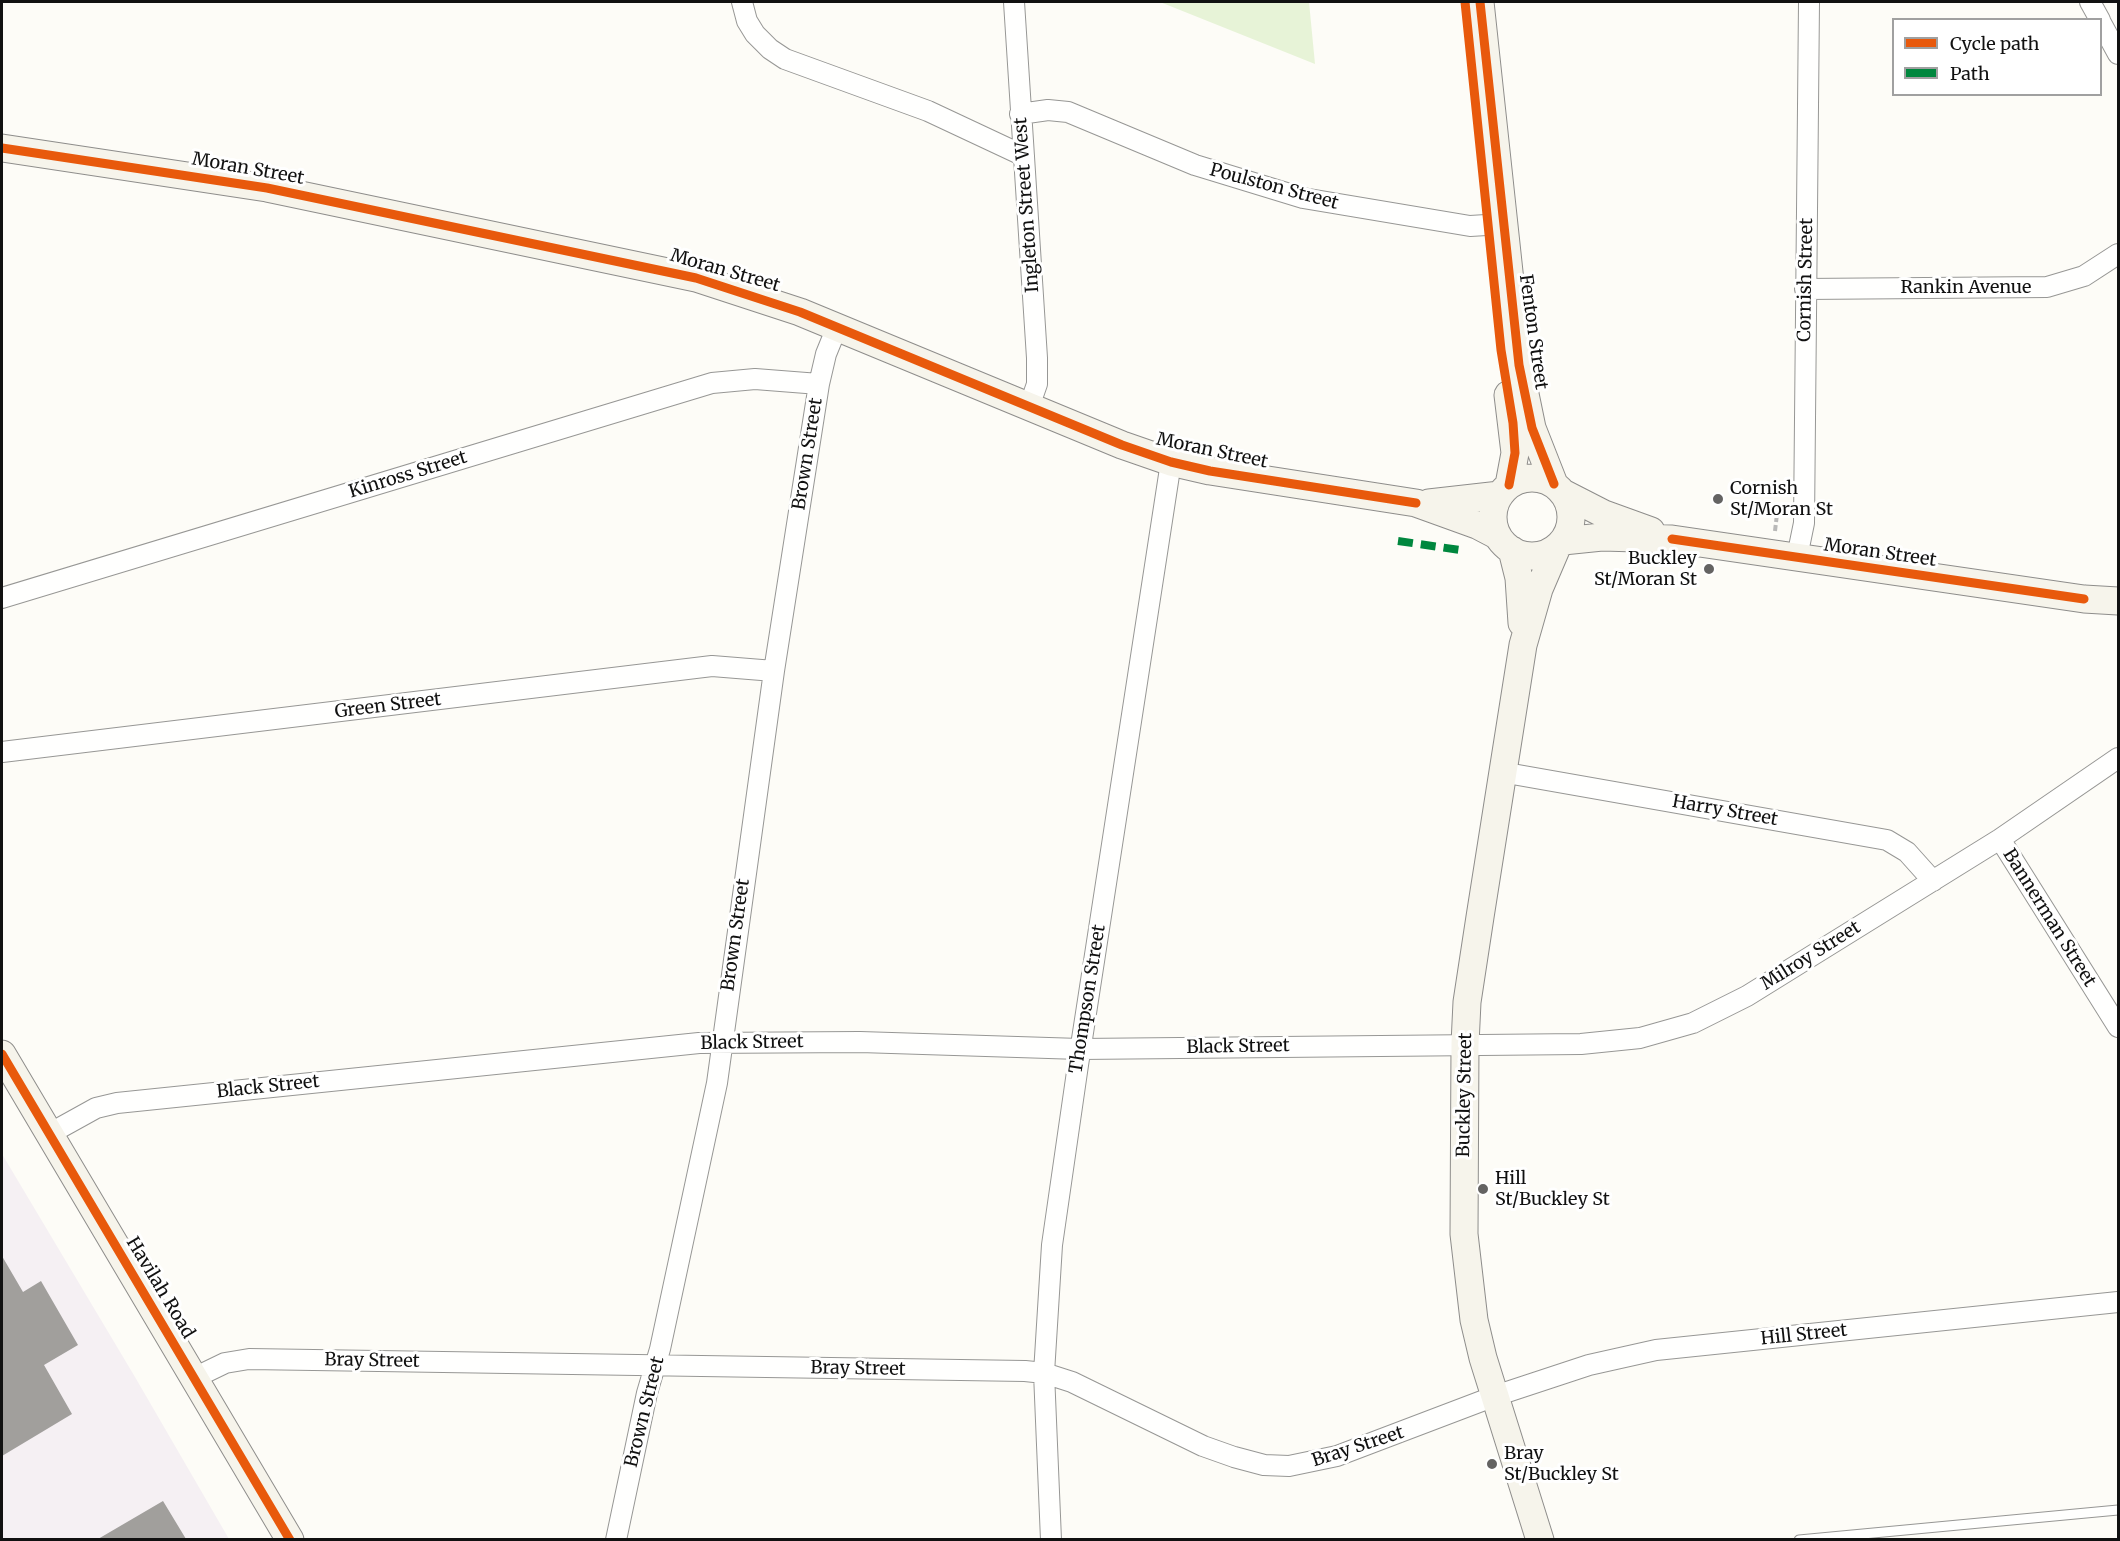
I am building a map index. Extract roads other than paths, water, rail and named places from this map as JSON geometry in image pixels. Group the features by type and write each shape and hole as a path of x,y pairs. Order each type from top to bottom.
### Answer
{"street":[{"path":"742,2 747,21 755,34 785,59 928,111 1024,156"},
{"name":"Ingleton Street West","path":"1014,2 1038,358 1037,384 1029,407"},
{"name":"Fenton Street","path":"1465,2 1496,225 1522,389 1532,428 1558,489"},
{"name":"Fenton Street","path":"1480,2 1496,225 1501,350 1513,423 1515,453 1504,490"},
{"name":"Cornish Street","path":"1797,557 1804,523 1809,2"},
{"path":"2090,2 2099,18"},
{"path":"2102,24 2118,54"},
{"name":"Poulston Street","path":"1020,114 1048,110 1068,112 1203,168 1303,198 1406,216 1496,225"},
{"name":"Moran Street","path":"2,147 267,188 656,269 734,288 837,327 1029,407 1171,462 1249,478 1416,503 1449,503 1504,490"},
{"name":"Rankin Avenue","path":"1805,289 2047,287 2084,276 2118,254"},
{"name":"Brown Street","path":"616,1539 711,1110 723,1042 730,975 774,671 819,384 826,354 837,327"},
{"name":"Kinross Street","path":"2,598 712,383 755,379 819,384"},
{"name":"Thompson Street","path":"1051,1539 1044,1373 1052,1245 1171,462"},
{"path":"1531,478 1558,489 1571,517 1569,529 1560,544 1535,556 1505,543 1493,516 1504,490 1531,478"},
{"name":"Moran Street","path":"1558,489 1604,514 1672,539"},
{"name":"Moran Street","path":"1416,503 1464,520 1505,543"},
{"name":"Moran Street","path":"1560,544 1602,537 1672,539 2084,599 2118,607"},
{"name":"Buckley Street","path":"1505,543 1521,593 1523,645"},
{"name":"Buckley Street","path":"1540,1539 1495,1396 1474,1320 1464,1233 1465,1044 1467,1002 1501,772 1523,645 1539,589 1560,544"},
{"name":"Moran Street","path":"2084,599 2118,601"},
{"name":"Green Street","path":"2,752 712,666 774,671"},
{"name":"Milroy Street","path":"1465,1044 1581,1044 1640,1038 1675,1029 1719,1012 2000,839 2118,758"},
{"name":"Harry Street","path":"1501,772 1887,840 1907,852 1933,881"},
{"name":"Bannerman Street","path":"2000,839 2118,1027"},
{"name":"Black Street","path":"50,1134 96,1108 117,1103 723,1042 860,1042 1080,1049 1465,1044"},
{"name":"Havilah Road","path":"2,1054 290,1539"},
{"name":"Hill Street","path":"1495,1396 1589,1365 1656,1350 2118,1302"},
{"name":"Bray Street","path":"194,1378 225,1363 249,1359 1044,1373 1093,1391 1203,1446 1264,1465 1289,1466 1337,1456 1495,1396"}],"lane":[{"path":"1799,1539 2118,1510"}],"place":[{"name":"Cornish St/Moran St","path":"1718,499"},
{"name":"Buckley St/Moran St","path":"1709,569"},
{"name":"Hill St/Buckley St","path":"1483,1189"},
{"name":"Bray St/Buckley St","path":"1492,1464"}]}
